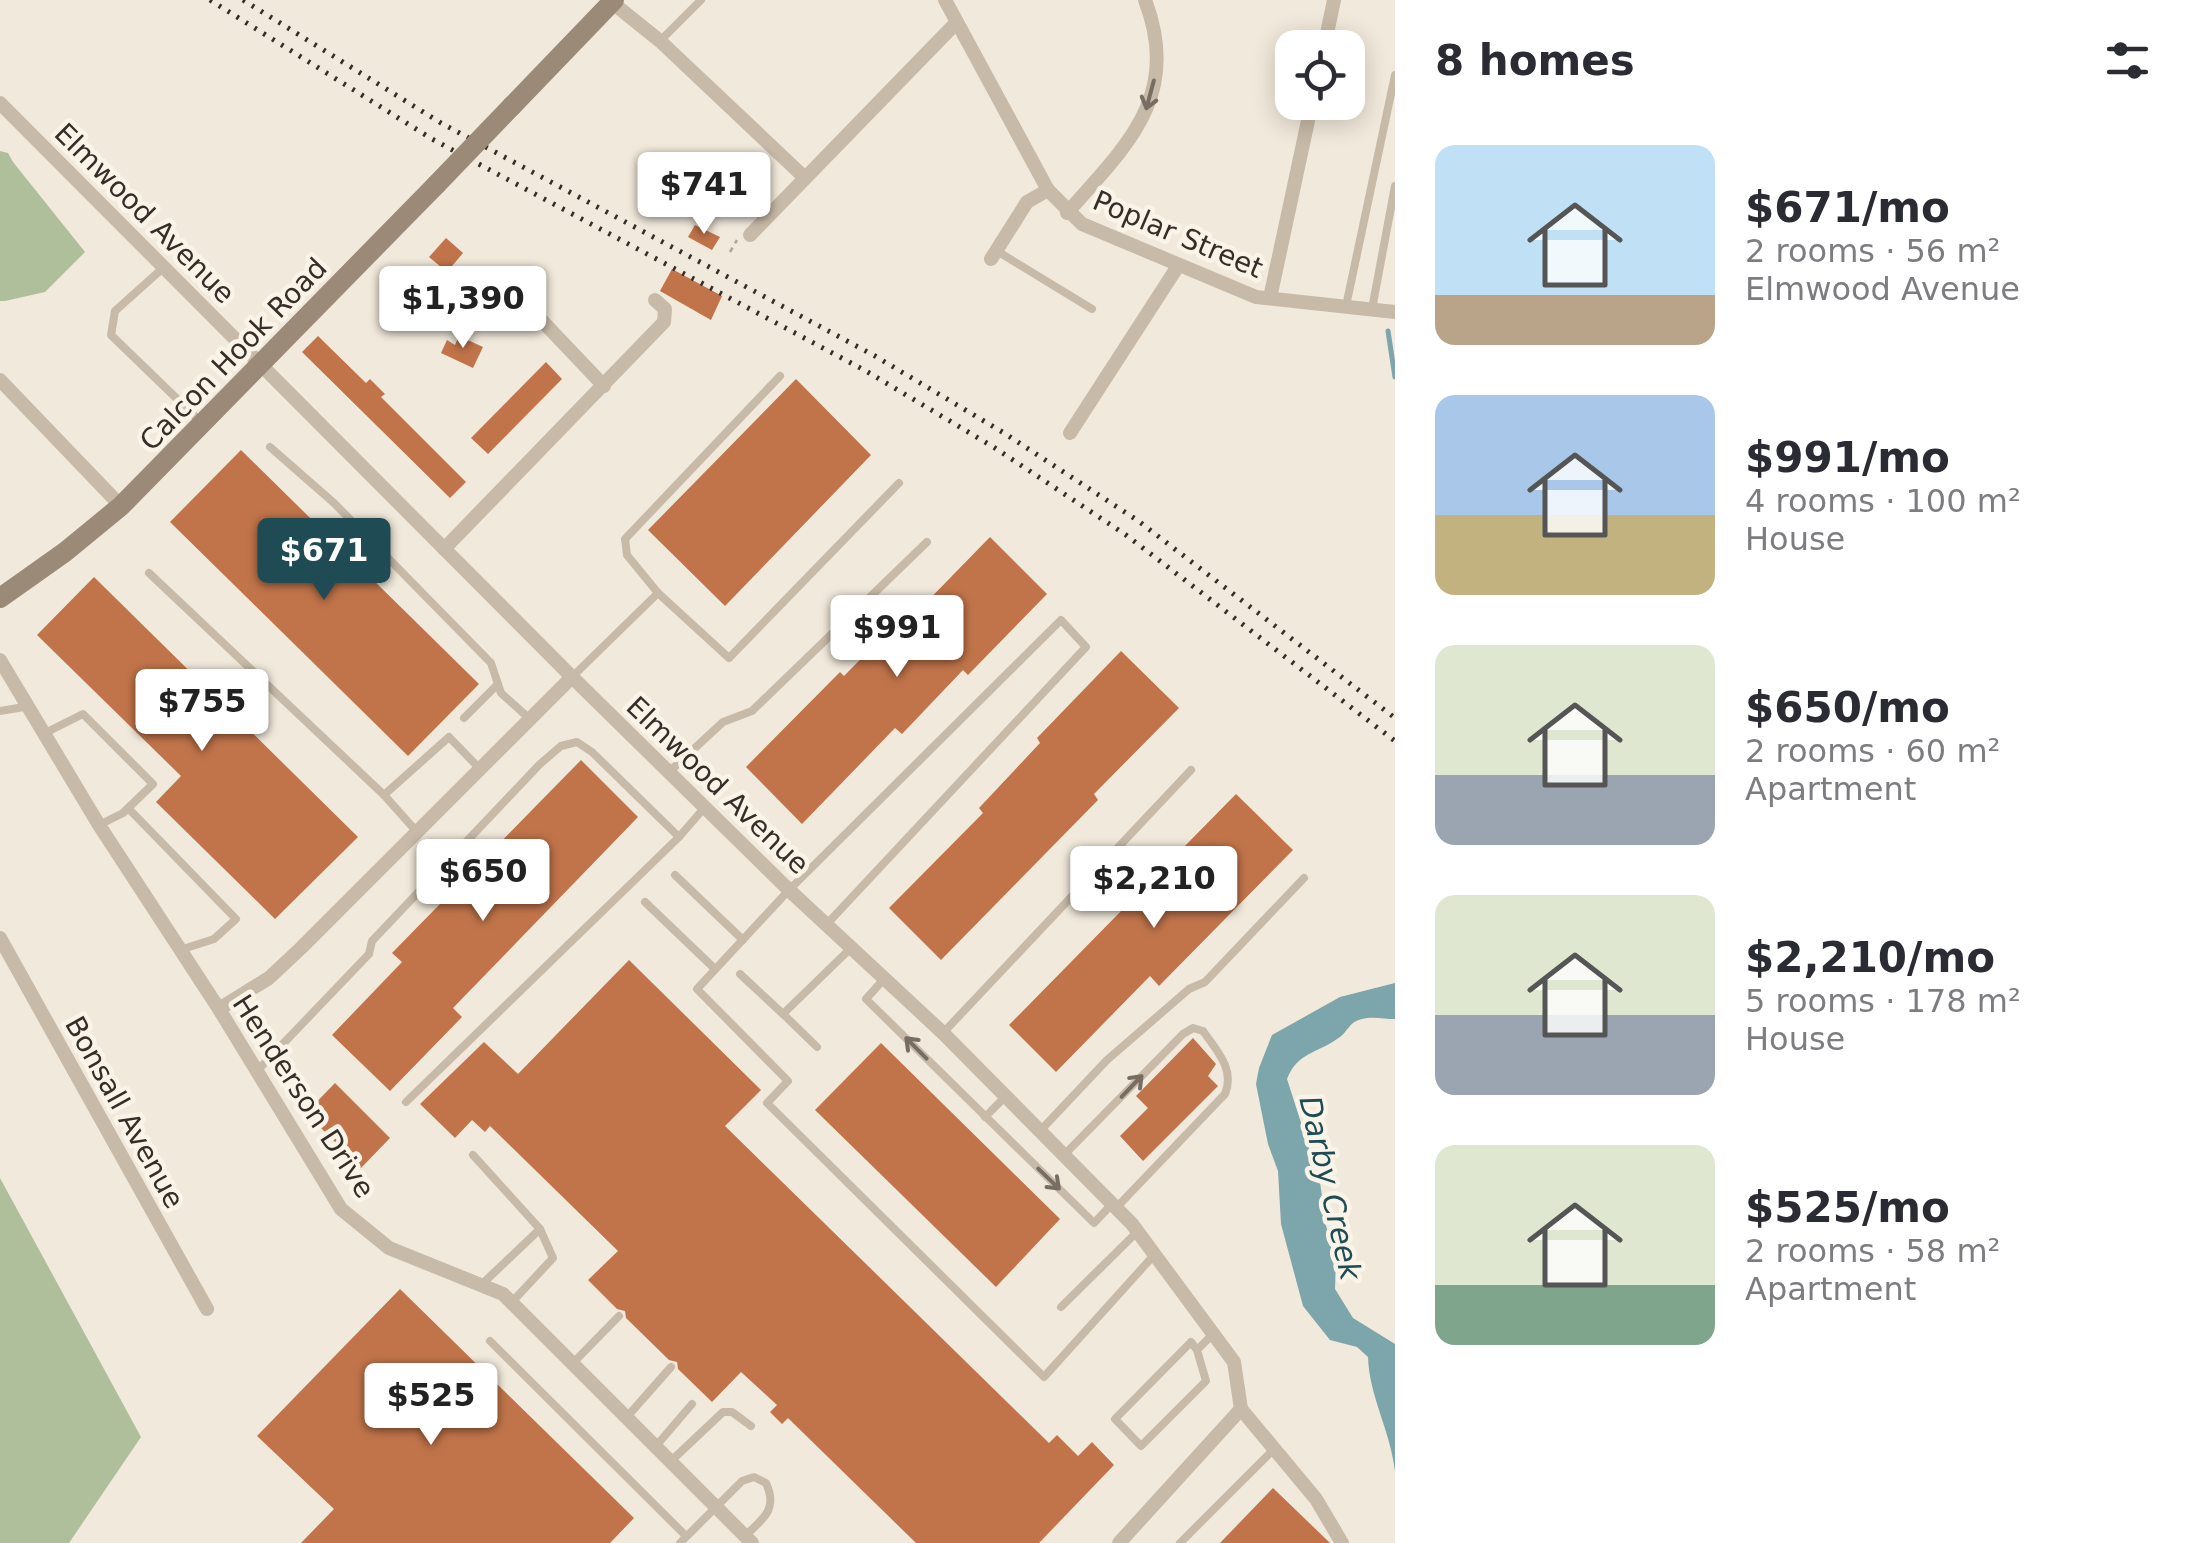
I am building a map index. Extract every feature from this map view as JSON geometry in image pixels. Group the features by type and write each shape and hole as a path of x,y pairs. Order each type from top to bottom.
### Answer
{"street":[{"path":"612,0 804,176"},
{"name":"Calcon Hook Road","path":"0,598 121,506 612,0"},
{"name":"Poplar Street","path":"944,0 1048,190 1068,213 1095,231 1256,297 1395,312"},
{"path":"1068,213 1130,142 1153,92 1155,35 1145,0"},
{"path":"1328,30 1334,0"},
{"path":"750,235 956,23"},
{"name":"Elmwood Avenue","path":"1,106 669,772 943,1034 1114,1206 1155,1254 1234,1362 1241,1409 1316,1499 1342,1543"},
{"path":"1270,298 1308,120"},
{"path":"994,255 1028,202 1048,190"},
{"path":"1070,433 1178,266"},
{"path":"496,295 528,306 604,386"},
{"path":"444,549 664,322 665,309 655,300"},
{"path":"0,380 121,506"},
{"name":"Henderson Drive","path":"0,660 99,825 219,1009 342,1210 389,1248 503,1294 749,1539"},
{"path":"219,1009 269,978 572,676"},
{"name":"Bonsall Avenue","path":"0,938 207,1310"},
{"path":"1119,1543 1241,1409"}],"lane":[{"path":"660,40 701,0"},
{"path":"1346,306 1395,76"},
{"path":"1372,310 1395,186"},
{"path":"994,255 1092,309"},
{"path":"163,268 115,311 111,335 203,424"},
{"path":"780,376 625,539 627,555 658,593 729,658 898,483"},
{"path":"270,447 334,503 491,663 501,693 530,719"},
{"path":"669,772 723,722 752,711 927,542"},
{"path":"149,573 384,795 417,832"},
{"path":"572,676 658,593"},
{"path":"826,925 1086,647 1061,620 789,890 697,989 788,1081 766,1103 1044,1376 1155,1254"},
{"path":"464,718 498,684"},
{"path":"0,711 30,706"},
{"path":"45,733 83,714 153,784 128,808 99,825"},
{"path":"384,795 449,737 480,769"},
{"path":"256,1072 369,954 372,941 561,746 577,742 592,752 679,837"},
{"path":"943,1034 1190,770"},
{"path":"406,1102 679,837 705,807"},
{"path":"128,808 236,919 214,938 180,950"},
{"path":"675,875 743,940"},
{"path":"1040,1132 1106,1060 1190,989 1205,982 1304,878"},
{"path":"645,902 715,969"},
{"path":"784,1014 852,948"},
{"path":"740,974 817,1047"},
{"path":"884,978 866,999 1094,1223 1225,1094 1230,1082 1228,1068 1203,1031 1193,1028 1183,1034 1064,1156"},
{"path":"985,1117 1005,1097"},
{"path":"473,1155 540,1229 553,1258 512,1302"},
{"path":"480,1286 540,1229"},
{"path":"1061,1307 1138,1232"},
{"path":"572,1364 619,1316"},
{"path":"1197,1350 1214,1334"},
{"path":"490,1341 683,1540 742,1480 754,1478 766,1483 773,1497 770,1512 749,1539"},
{"path":"1191,1342 1197,1350 1206,1381 1141,1446 1115,1419 1191,1342"},
{"path":"626,1418 671,1367"},
{"path":"656,1446 692,1404"},
{"path":"671,1461 723,1412 732,1412 751,1426"},
{"path":"1180,1543 1274,1449"}],"green space":[{"path":"0,151 8,153 85,252 45,292 5,301 0,301"},
{"path":"0,1178 141,1437 69,1543 0,1543"}],"water":[{"path":"1395,983 1395,1019 1357,1020 1341,1037 1296,1064 1287,1079 1320,1182 1326,1226 1336,1257 1335,1289 1353,1318 1395,1344 1395,1472 1368,1357 1357,1347 1330,1340 1303,1306 1281,1224 1278,1171 1268,1144 1256,1084 1272,1035 1340,997"}],"building":[{"path":"695,225 720,237 712,250 688,237"},
{"path":"446,238 463,253 447,272 429,257"},
{"path":"672,269 722,296 711,320 660,291"},
{"path":"441,288 443,313 420,316 418,290"},
{"path":"318,336 366,383 370,379 385,394 381,397 466,482 450,498 302,352"},
{"path":"459,336 483,347 473,368 441,353 447,340 455,345"},
{"path":"546,362 562,379 488,454 471,438"},
{"path":"796,379 871,455 725,606 648,530"},
{"path":"241,450 479,684 408,756 170,522"},
{"path":"990,537 1047,594 968,675 963,670 902,734 895,728 802,824 746,767 840,672 844,676 908,611 913,616"},
{"path":"94,577 358,837 275,919 156,802 181,776 37,635"},
{"path":"1121,651 1179,708 1094,794 1098,800 941,960 889,908 983,813 979,808 1040,743 1037,738"},
{"path":"581,760 638,817 453,1008 462,1017 390,1091 332,1035 402,962 392,953"},
{"path":"1236,794 1293,850 1159,986 1150,976 1056,1072 1009,1025"},
{"path":"629,960 761,1090 725,1126 1049,1443 1057,1435 1078,1456 1092,1442 1114,1465 1039,1543 916,1543 788,1418 782,1424 770,1412 777,1405 741,1372 712,1402 678,1369 677,1362 669,1360 626,1318 625,1311 617,1309 588,1280 618,1251 490,1126 485,1132 472,1120 455,1138 420,1104 484,1042 518,1074"},
{"path":"1193,1038 1216,1064 1208,1076 1218,1086 1143,1161 1120,1136 1148,1108 1136,1096"},
{"path":"881,1043 1060,1219 996,1287 815,1110"},
{"path":"335,1083 390,1138 361,1168 306,1113"},
{"path":"400,1289 634,1518 610,1543 301,1543 334,1509 257,1436"},
{"path":"1273,1488 1329,1542 1330,1543 1220,1543"}],"waterway":[{"path":"1388,331 1395,377"}],"railway":[{"path":"210,0 432,139 866,371 995,448 1126,535 1395,741"},
{"path":"243,0 441,123 875,356 1004,433 1137,520 1395,718"}],"water label":[{"name":"Darby Creek","path":"1330,1188"}]}
